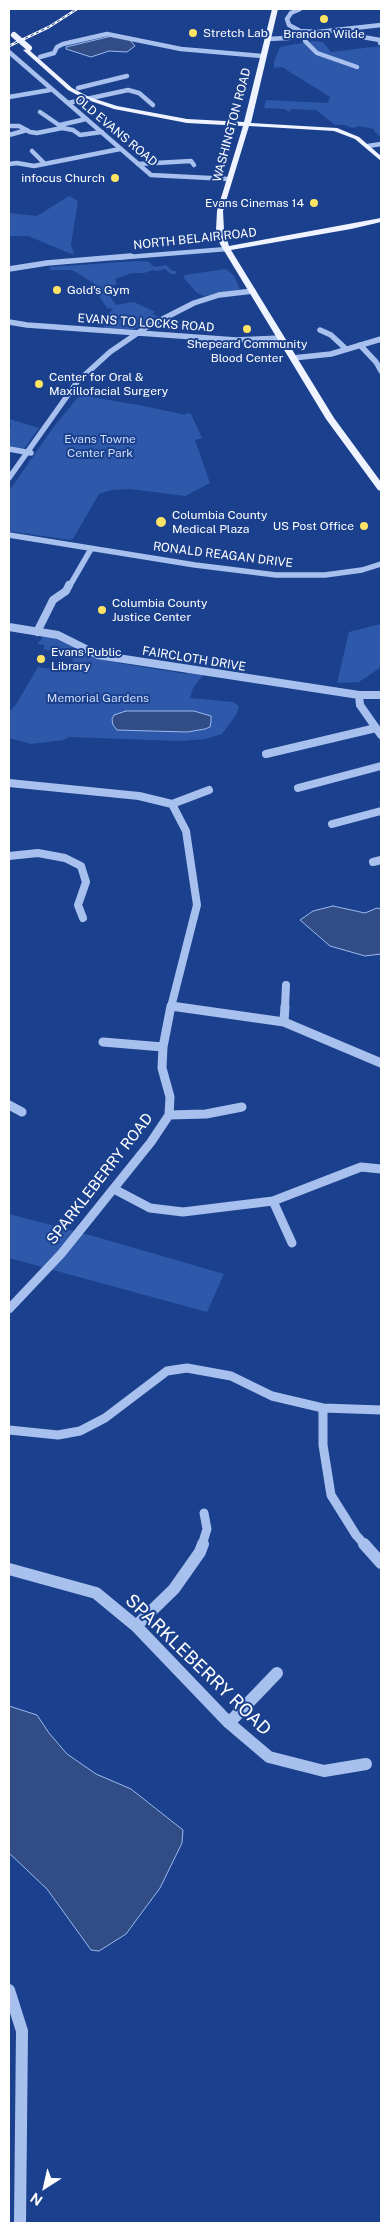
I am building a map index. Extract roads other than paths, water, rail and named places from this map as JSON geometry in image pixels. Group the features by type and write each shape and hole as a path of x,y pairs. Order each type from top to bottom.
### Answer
{"main road":[{"name":"WASHINGTON ROAD","path":"275,9 247,121 218,217 220,230 227,249 330,419 381,488"},
{"path":"11,34 63,84 90,97 133,113 205,122 247,121 265,124"},
{"path":"28,49 90,97 148,113 225,122 247,121"},
{"path":"225,122 236,119 265,124 335,129 348,133 368,146 381,159"},
{"path":"205,122 227,129 241,141"},
{"name":"NORTH BELAIR ROAD","path":"227,249 381,220"},
{"path":"220,230 231,238 240,241 250,242 289,238"},
{"path":"330,231 358,234"},
{"name":"WASHINGTON ROAD","path":"244,246 239,253 274,316 272,323"}],"street":[{"path":"300,9 291,14 287,19 289,25 300,31 318,32 381,25"},
{"path":"267,39 329,35 339,38 381,30"},
{"path":"295,36 300,31"},
{"path":"352,34 380,41"},
{"path":"40,57 54,54 57,47 62,44 100,35 121,36 189,50 262,56"},
{"path":"307,36 305,40 317,53 358,67"},
{"path":"176,44 189,50"},
{"name":"OLD EVANS ROAD","path":"9,52 50,90 86,118 140,166 156,177 230,179"},
{"path":"78,88 128,76"},
{"path":"9,98 50,90"},
{"path":"68,103 90,97 132,90 139,93 153,105"},
{"path":"40,112 59,125"},
{"path":"53,127 86,118"},
{"path":"9,126 15,125 37,133 62,128 73,130 80,135 102,132"},
{"path":"9,135 27,130"},
{"path":"368,146 381,144"},
{"path":"9,164 17,163 30,166 45,164 120,149"},
{"path":"32,151 45,164"},
{"path":"154,180 153,177 142,172 140,166 148,162 193,163"},
{"name":"NORTH BELAIR ROAD","path":"9,269 47,263 227,249"},
{"path":"9,478 19,462 29,453 52,424 52,420 77,382 110,352 137,333 167,316 209,297 253,291"},
{"path":"234,293 246,294 259,300"},
{"name":"EVANS TO LOCKS ROAD","path":"9,322 27,325 238,340 281,338"},
{"path":"320,330 330,335 346,349"},
{"path":"293,357 336,352 381,340"},
{"path":"360,345 376,362 381,371"},
{"path":"9,449 29,453"},
{"path":"9,486 19,462"},
{"name":"RONALD REAGAN DRIVE","path":"9,535 257,573 294,576 325,575 359,570 381,564"},
{"name":"RONALD REAGAN DRIVE","path":"9,539 83,550 94,549"},
{"path":"37,632 54,598 72,588 94,549"},
{"name":"FAIRCLOTH DRIVE","path":"9,627 70,640 98,655 359,695 381,695"},
{"path":"359,695 360,705 381,735"},
{"path":"266,754 376,728"},
{"path":"298,788 381,766"},
{"path":"9,783 139,796 172,804 209,790"},
{"name":"SPARKLEBERRY ROAD","path":"9,1309 61,1254 114,1189 169,1115 170,1097 162,1068 163,1047 171,1006 197,905 186,831 172,804"},
{"path":"332,824 381,811"},
{"path":"9,856 38,853 65,858 81,866 86,882 78,905 83,918"},
{"path":"284,1022 286,985"},
{"path":"171,1006 284,1022 381,1063"},
{"path":"103,1042 163,1047"},
{"path":"9,1105 22,1112"},
{"path":"169,1115 206,1114 242,1107"},
{"path":"114,1189 150,1208 184,1212 273,1201 361,1167 381,1169"},
{"path":"273,1201 292,1243"},
{"path":"9,1430 58,1435 80,1431 105,1418 167,1371 187,1368 231,1376 272,1396 323,1408 381,1410"},
{"path":"323,1408 323,1445 331,1495 356,1535 381,1563"},
{"path":"136,1626 174,1589 200,1552 207,1528 204,1513"},
{"name":"SPARKLEBERRY ROAD","path":"9,1568 96,1592 136,1626 229,1723 269,1757 324,1772 366,1764"},
{"path":"229,1723 277,1673"},
{"path":"9,1990 22,2031 20,2223"}],"railway":[{"path":"9,46 49,27 77,9"}],"place":[{"name":"Brandon Wilde","path":"324,19"},
{"name":"Stretch Lab","path":"193,33"},
{"name":"infocus Church","path":"115,178"},
{"name":"Evans Cinemas 14","path":"314,203"},
{"name":"Gold's Gym","path":"57,290"},
{"name":"Shepeard Community Blood Center","path":"247,329"},
{"name":"Center for Oral & Maxillofacial Surgery","path":"39,384"},
{"name":"Columbia County Medical Plaza","path":"161,522"},
{"name":"US Post Office","path":"364,526"},
{"name":"Columbia County Justice Center","path":"102,610"},
{"name":"Evans Public Library","path":"41,659"}],"park label":[{"name":"Evans Towne Center Park","path":"100,446"},
{"name":"Memorial Gardens","path":"98,698"}]}
